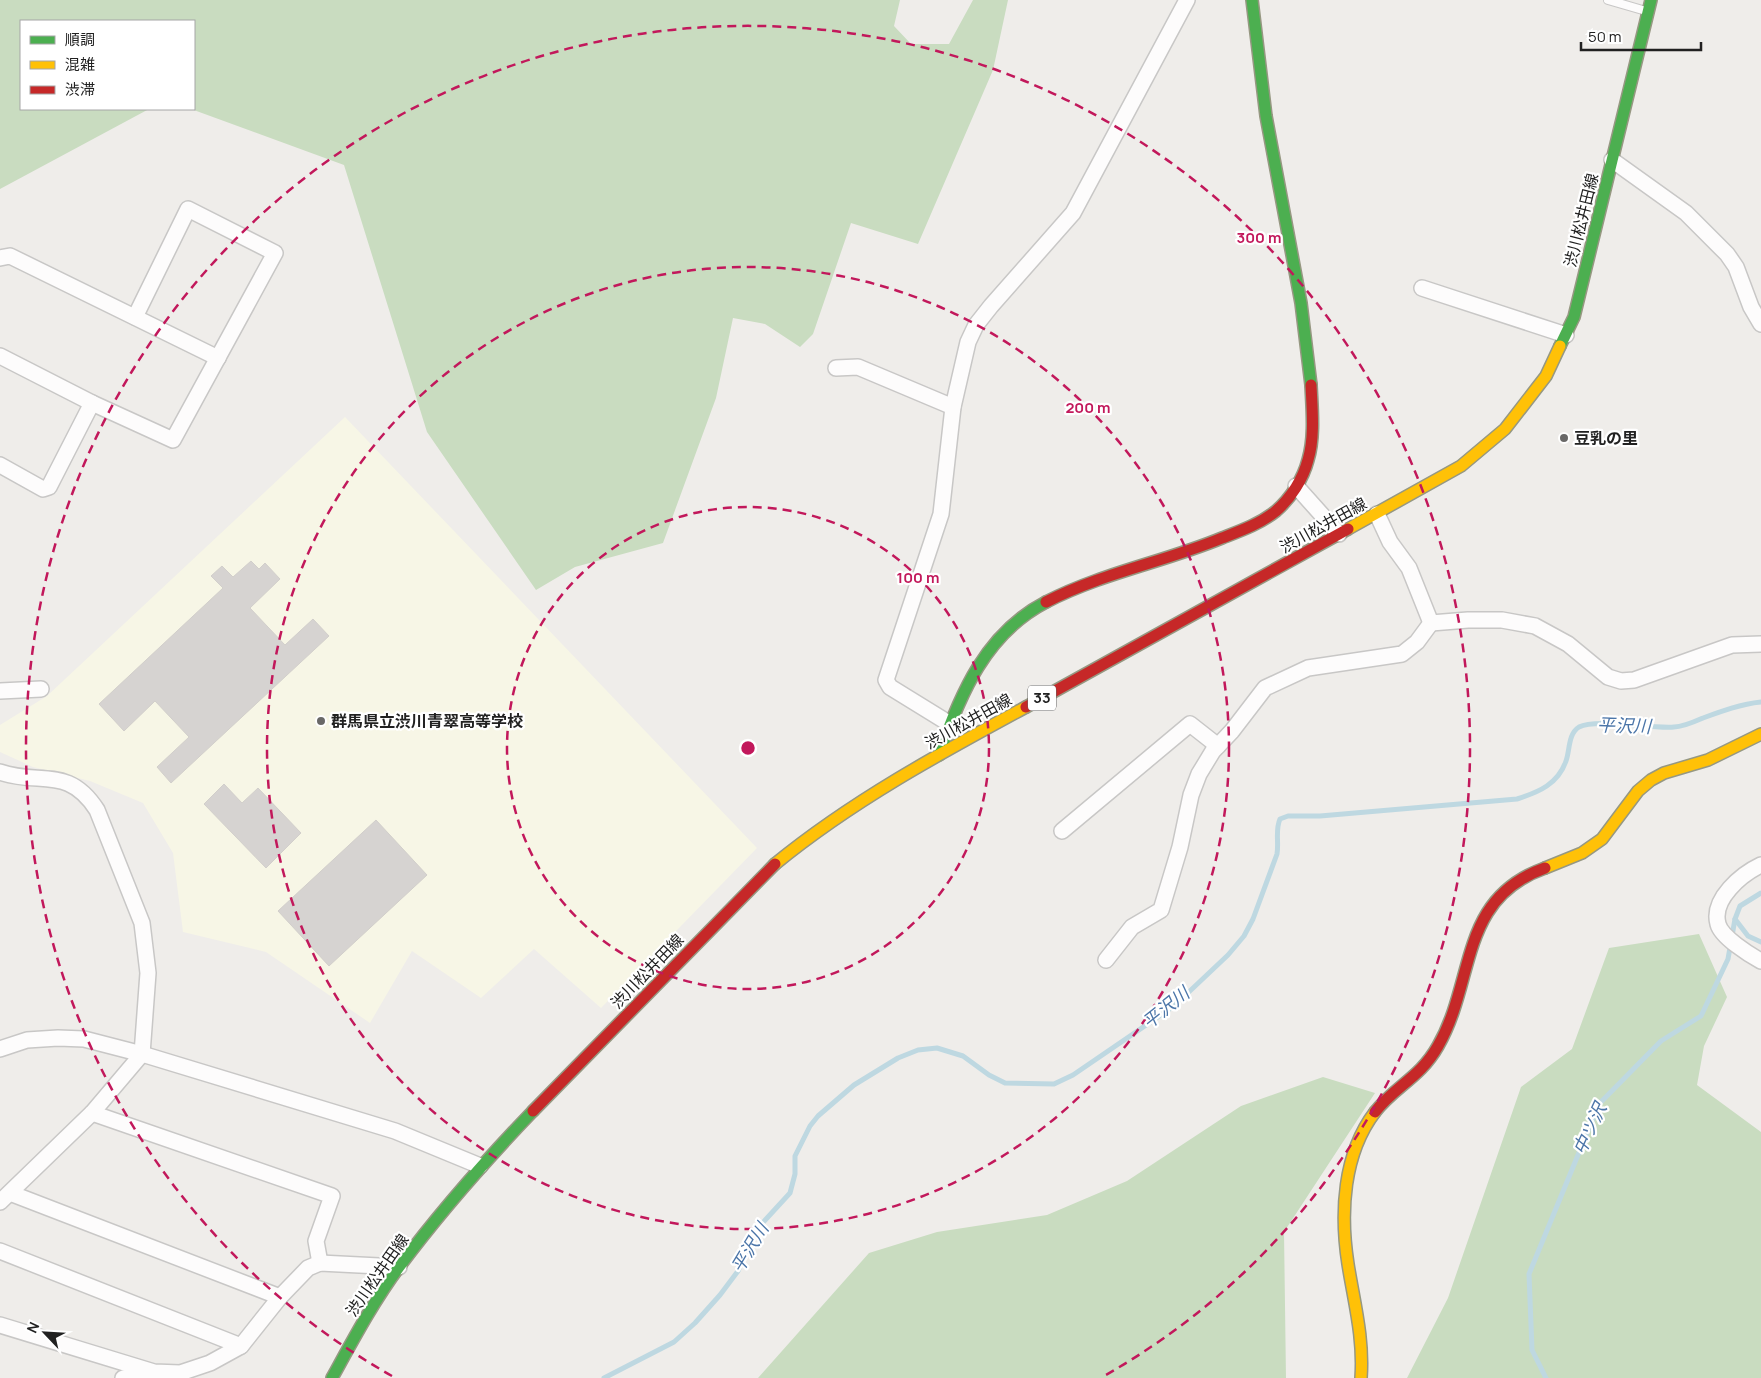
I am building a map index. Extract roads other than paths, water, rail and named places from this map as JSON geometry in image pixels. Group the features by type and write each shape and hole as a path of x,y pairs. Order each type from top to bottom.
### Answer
{"main road":[{"path":"939,755 965,687 984,658 1014,623 1041,604 1082,586 1210,544 1244,529 1280,507 1296,486 1308,460 1312,403 1302,309 1257,63 1252,0"},
{"name":"渋川松井田線","path":"332,1378 370,1310 399,1268 480,1166 767,871 795,846 830,821 939,755 1461,466 1505,429 1546,376 1574,317 1650,6"},
{"path":"1361,1378 1363,1365 1357,1300 1348,1266 1345,1234 1349,1172 1361,1135 1383,1103 1427,1064 1453,1010 1480,926 1495,899 1520,879 1536,870 1576,856 1595,845 1622,816 1643,785 1657,775 1702,763 1761,734"}],"street":[{"path":"950,724 890,687 886,680 941,514 953,407 968,342 976,326 1073,213 1187,0"},
{"path":"1612,160 1686,213 1727,254 1736,267 1751,307 1761,324"},
{"path":"0,356 92,403 174,440 275,253 188,209 135,317"},
{"path":"0,258 10,256 218,358"},
{"path":"1422,288 1566,335"},
{"path":"836,368 858,367 953,407"},
{"path":"0,465 43,489 49,487 92,403"},
{"path":"1296,486 1339,534"},
{"path":"1377,514 1390,542 1408,568 1431,623"},
{"path":"1106,960 1132,926 1161,910 1180,847 1191,794 1199,774 1218,746 1265,688 1308,668 1402,654 1417,642 1431,623 1502,620 1535,626 1568,644 1608,677 1621,680 1634,680 1732,645 1761,644"},
{"path":"0,691 41,689"},
{"path":"1062,831 1190,724 1218,746"},
{"path":"0,772 63,781 78,788 89,797 97,810 142,924 148,973 142,1054 92,1113 5,1197 280,1297"},
{"path":"1761,865 1752,869 1726,892 1716,914 1718,926 1743,951 1761,961"},
{"path":"0,1049 27,1040 84,1039 142,1054 395,1131 480,1166"},
{"path":"92,1113 332,1196 316,1241 320,1263"},
{"path":"0,1251 241,1346"},
{"path":"123,1378 154,1372 180,1373 210,1364 241,1346 280,1297 308,1268 320,1263 399,1268"},
{"path":"0,1325 154,1372"}],"lane":[{"path":"1608,0 1650,6"}],"waterway":[{"name":"平沢川","path":"604,1378 674,1342 695,1323 720,1295 738,1271 757,1229 790,1193 795,1174 795,1156 810,1126 818,1116 854,1085 898,1058 918,1050 937,1048 963,1056 989,1075 1005,1083 1054,1084 1073,1075 1174,1006 1228,955 1244,936 1253,919 1277,854 1280,819 1288,816 1320,816 1517,799 1540,790 1558,776 1566,761 1573,734 1579,727 1598,723 1677,727 1732,708 1761,702"},
{"name":"中ツ沢","path":"1546,1378 1532,1350 1529,1274 1599,1104 1661,1041 1701,1016 1728,959 1735,919 1740,906 1761,893"},
{"path":"1735,919 1748,936 1761,942"}],"place":[{"name":"豆乳の里","path":"1564,438"},
{"name":"群馬県立渋川青翠高等学校","path":"321,721"}]}
